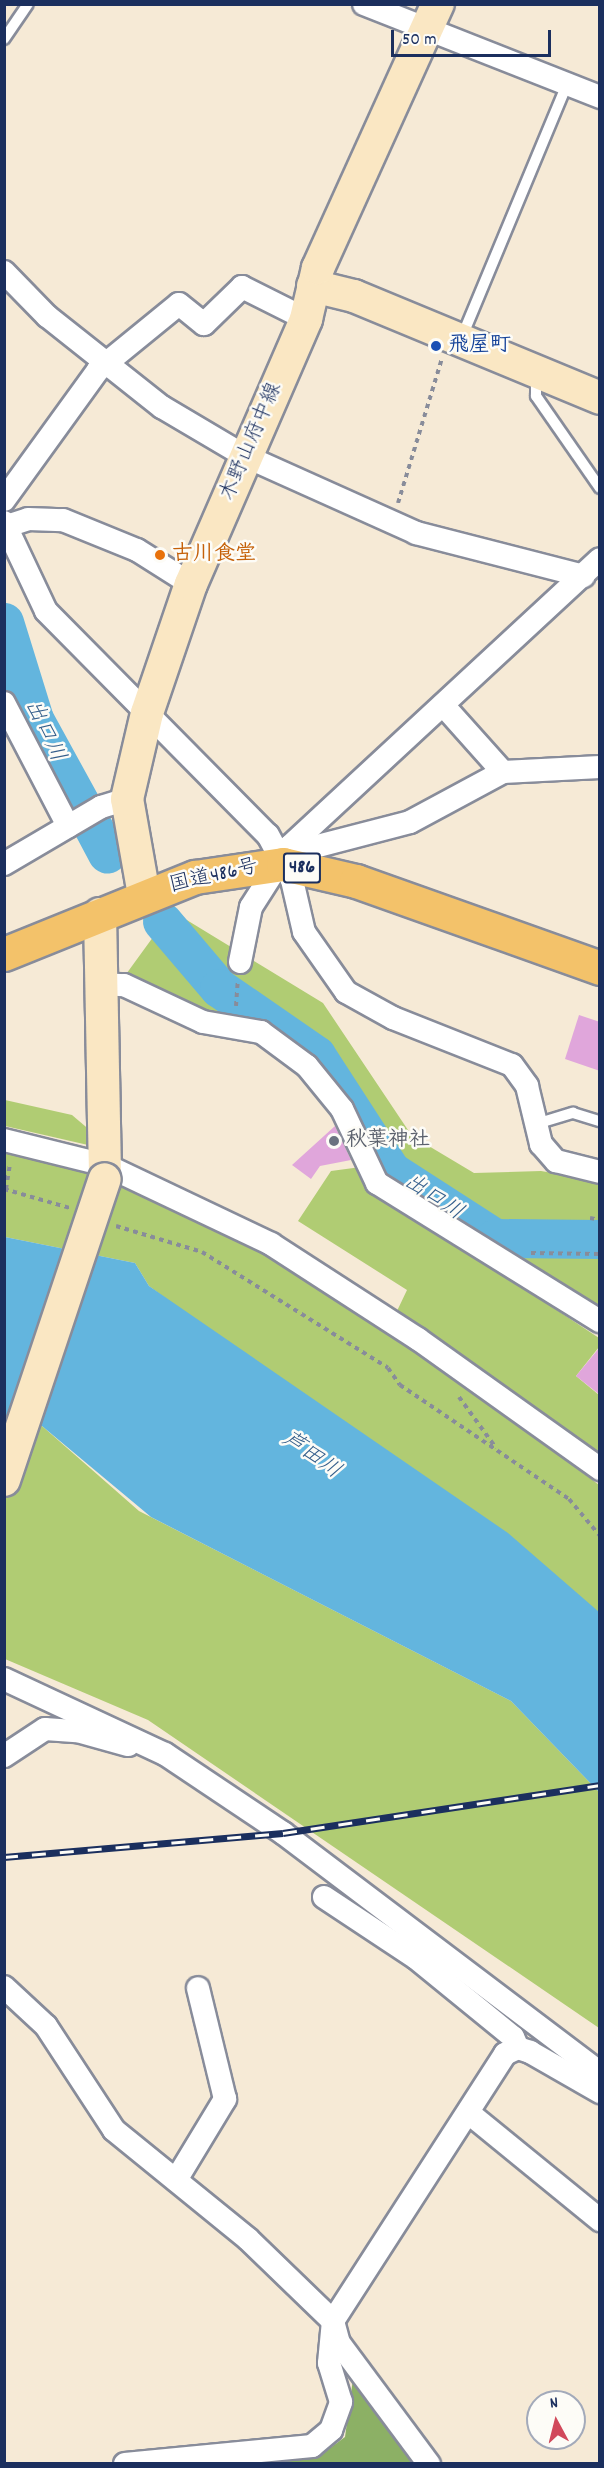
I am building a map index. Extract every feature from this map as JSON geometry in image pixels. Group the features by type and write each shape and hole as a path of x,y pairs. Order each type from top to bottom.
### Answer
{"highway":[{"name":"国道486号","path":"4,954 144,895 195,877 283,864 356,881 600,968"}],"main road":[{"name":"木野山府中線","path":"144,895 114,803 191,584 306,320 313,286 432,17"},
{"path":"313,286 354,296 600,398"},
{"path":"4,1480 105,1172 100,914"}],"street":[{"path":"364,4 432,17 567,84 600,97"},
{"path":"4,272 106,363 162,407 245,456 416,533 584,576"},
{"path":"4,500 106,363 179,304 204,324 242,287 306,320"},
{"path":"191,584 137,550 63,520 28,519 5,525 21,547 46,611 268,835 283,864 304,932 346,992 393,1018 512,1065 527,1086 541,1144 556,1161 600,1172"},
{"path":"240,962 251,907 283,864 290,846 600,559"},
{"path":"4,703 68,826"},
{"path":"443,705 502,772"},
{"path":"283,864 314,847 410,822 502,772 600,766"},
{"path":"4,864 68,826 114,803"},
{"path":"102,984 124,985 203,1022 261,1032 307,1066 342,1109 377,1183 600,1321"},
{"path":"4,1140 105,1172 271,1244 418,1339 600,1469"},
{"path":"4,1679 142,1742 283,1833 600,2073"},
{"path":"4,1756 45,1729 77,1731 134,1747 142,1742"},
{"path":"324,1897 416,1958 513,2037 518,2048 600,2092"},
{"path":"4,1986 46,2026 114,2130 248,2239 333,2321 339,2343 429,2463"},
{"path":"176,2180 225,2099 198,1988"},
{"path":"125,2463 312,2446 331,2430 341,2402 329,2363 333,2321 470,2114 505,2054 518,2048"},
{"path":"470,2114 600,2220"}],"lane":[{"path":"4,39 28,4"},
{"path":"455,337 567,84"},
{"path":"536,371 536,396 600,488"},
{"path":"536,1124 573,1113 600,1121"}],"path":[{"path":"392,521 455,337"},
{"path":"235,1013 240,962"},
{"path":"4,1189 79,1212"},
{"path":"590,1218 600,1220"},
{"path":"112,1225 202,1252 387,1368 400,1385 569,1499 600,1536"},
{"path":"524,1253 600,1254"}],"green space":[{"path":"172,911 323,1003 412,1136 474,1173 541,1171 599,1181 599,1312 383,1179 315,1064 124,977"},
{"path":"5,1100 72,1115 92,1132 88,1145 5,1126"},
{"path":"5,1149 128,1185 259,1250 439,1364 599,1485 599,1619 149,1286 135,1263 5,1237"},
{"path":"361,1167 371,1187 599,1338 599,1347 576,1376 599,1395 599,1461 397,1311 407,1290 298,1221 331,1171"},
{"path":"5,1421 42,1426 139,1511 511,1701 599,1792 599,2028 148,1720 5,1659"},
{"path":"353,2379 414,2463 189,2464 190,2458 261,2462 322,2454 345,2437"}],"water":[{"name":"芦田川","path":"5,1237 135,1263 149,1286 508,1533 599,1612 599,1792 511,1701 151,1517 42,1426 5,1421"}],"building":[{"path":"579,1015 600,1022 600,1071 565,1059"},
{"name":"秋葉神社","path":"335,1126 351,1160 320,1166 311,1179 292,1165"},
{"path":"600,1347 600,1395 576,1376"}],"waterway":[{"name":"出口川","path":"4,622 34,719 80,803"},
{"name":"出口川","path":"93,827 107,853"},
{"name":"出口川","path":"162,921 219,988 316,1055 391,1171 495,1238 600,1239"}],"railway":[{"path":"4,1857 283,1833 600,1785"}],"place":[{"name":"飛屋町","path":"436,346"},
{"name":"古川食堂","path":"160,555"},
{"name":"秋葉神社","path":"334,1141"}]}
